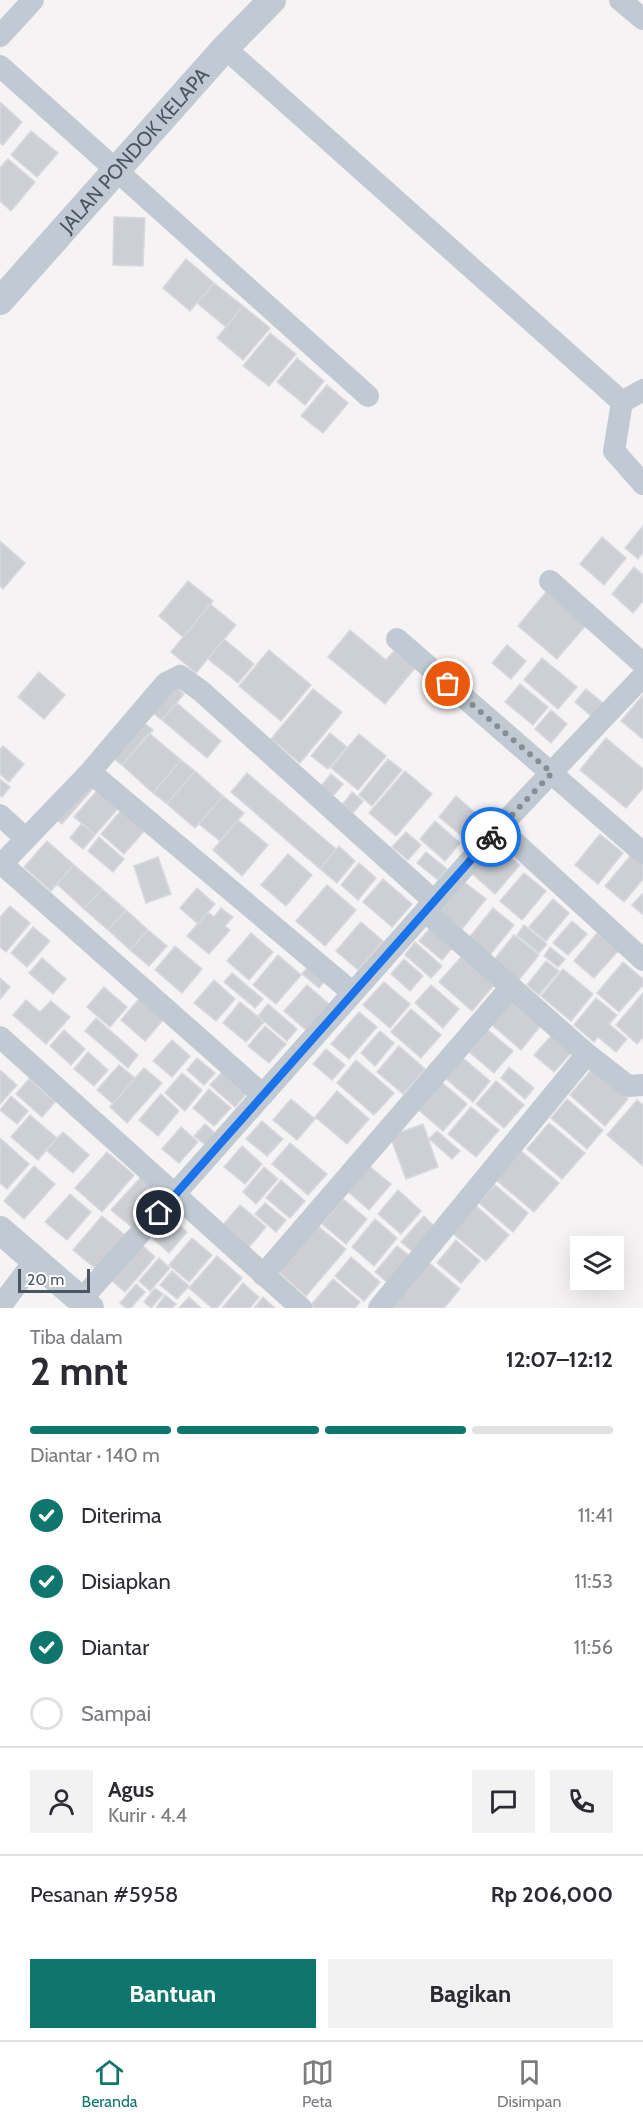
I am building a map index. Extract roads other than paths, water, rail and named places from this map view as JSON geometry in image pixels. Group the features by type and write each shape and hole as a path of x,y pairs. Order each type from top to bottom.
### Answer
{"street":[{"path":"0,36 33,0"},
{"name":"JALAN PONDOK KELAPA","path":"0,301 225,48 272,0"},
{"path":"620,0 643,19"},
{"path":"225,48 622,402"},
{"path":"0,66 368,396"},
{"path":"622,402 643,390"},
{"path":"622,402 614,451 643,483"},
{"path":"550,581 643,664"},
{"path":"397,639 643,853"},
{"path":"263,1095 1,865 90,772 166,683 180,676 201,691 429,906 511,987 587,1054 628,1086 643,1085"},
{"path":"0,1230 85,1304 174,1195 429,906 499,828 643,676"},
{"path":"90,772 353,993"},
{"path":"0,815 25,838"},
{"path":"499,828 643,960"},
{"path":"263,1275 511,987"},
{"path":"0,1037 300,1308"},
{"path":"378,1308 587,1054"},
{"path":"0,1307 35,1260"}]}
